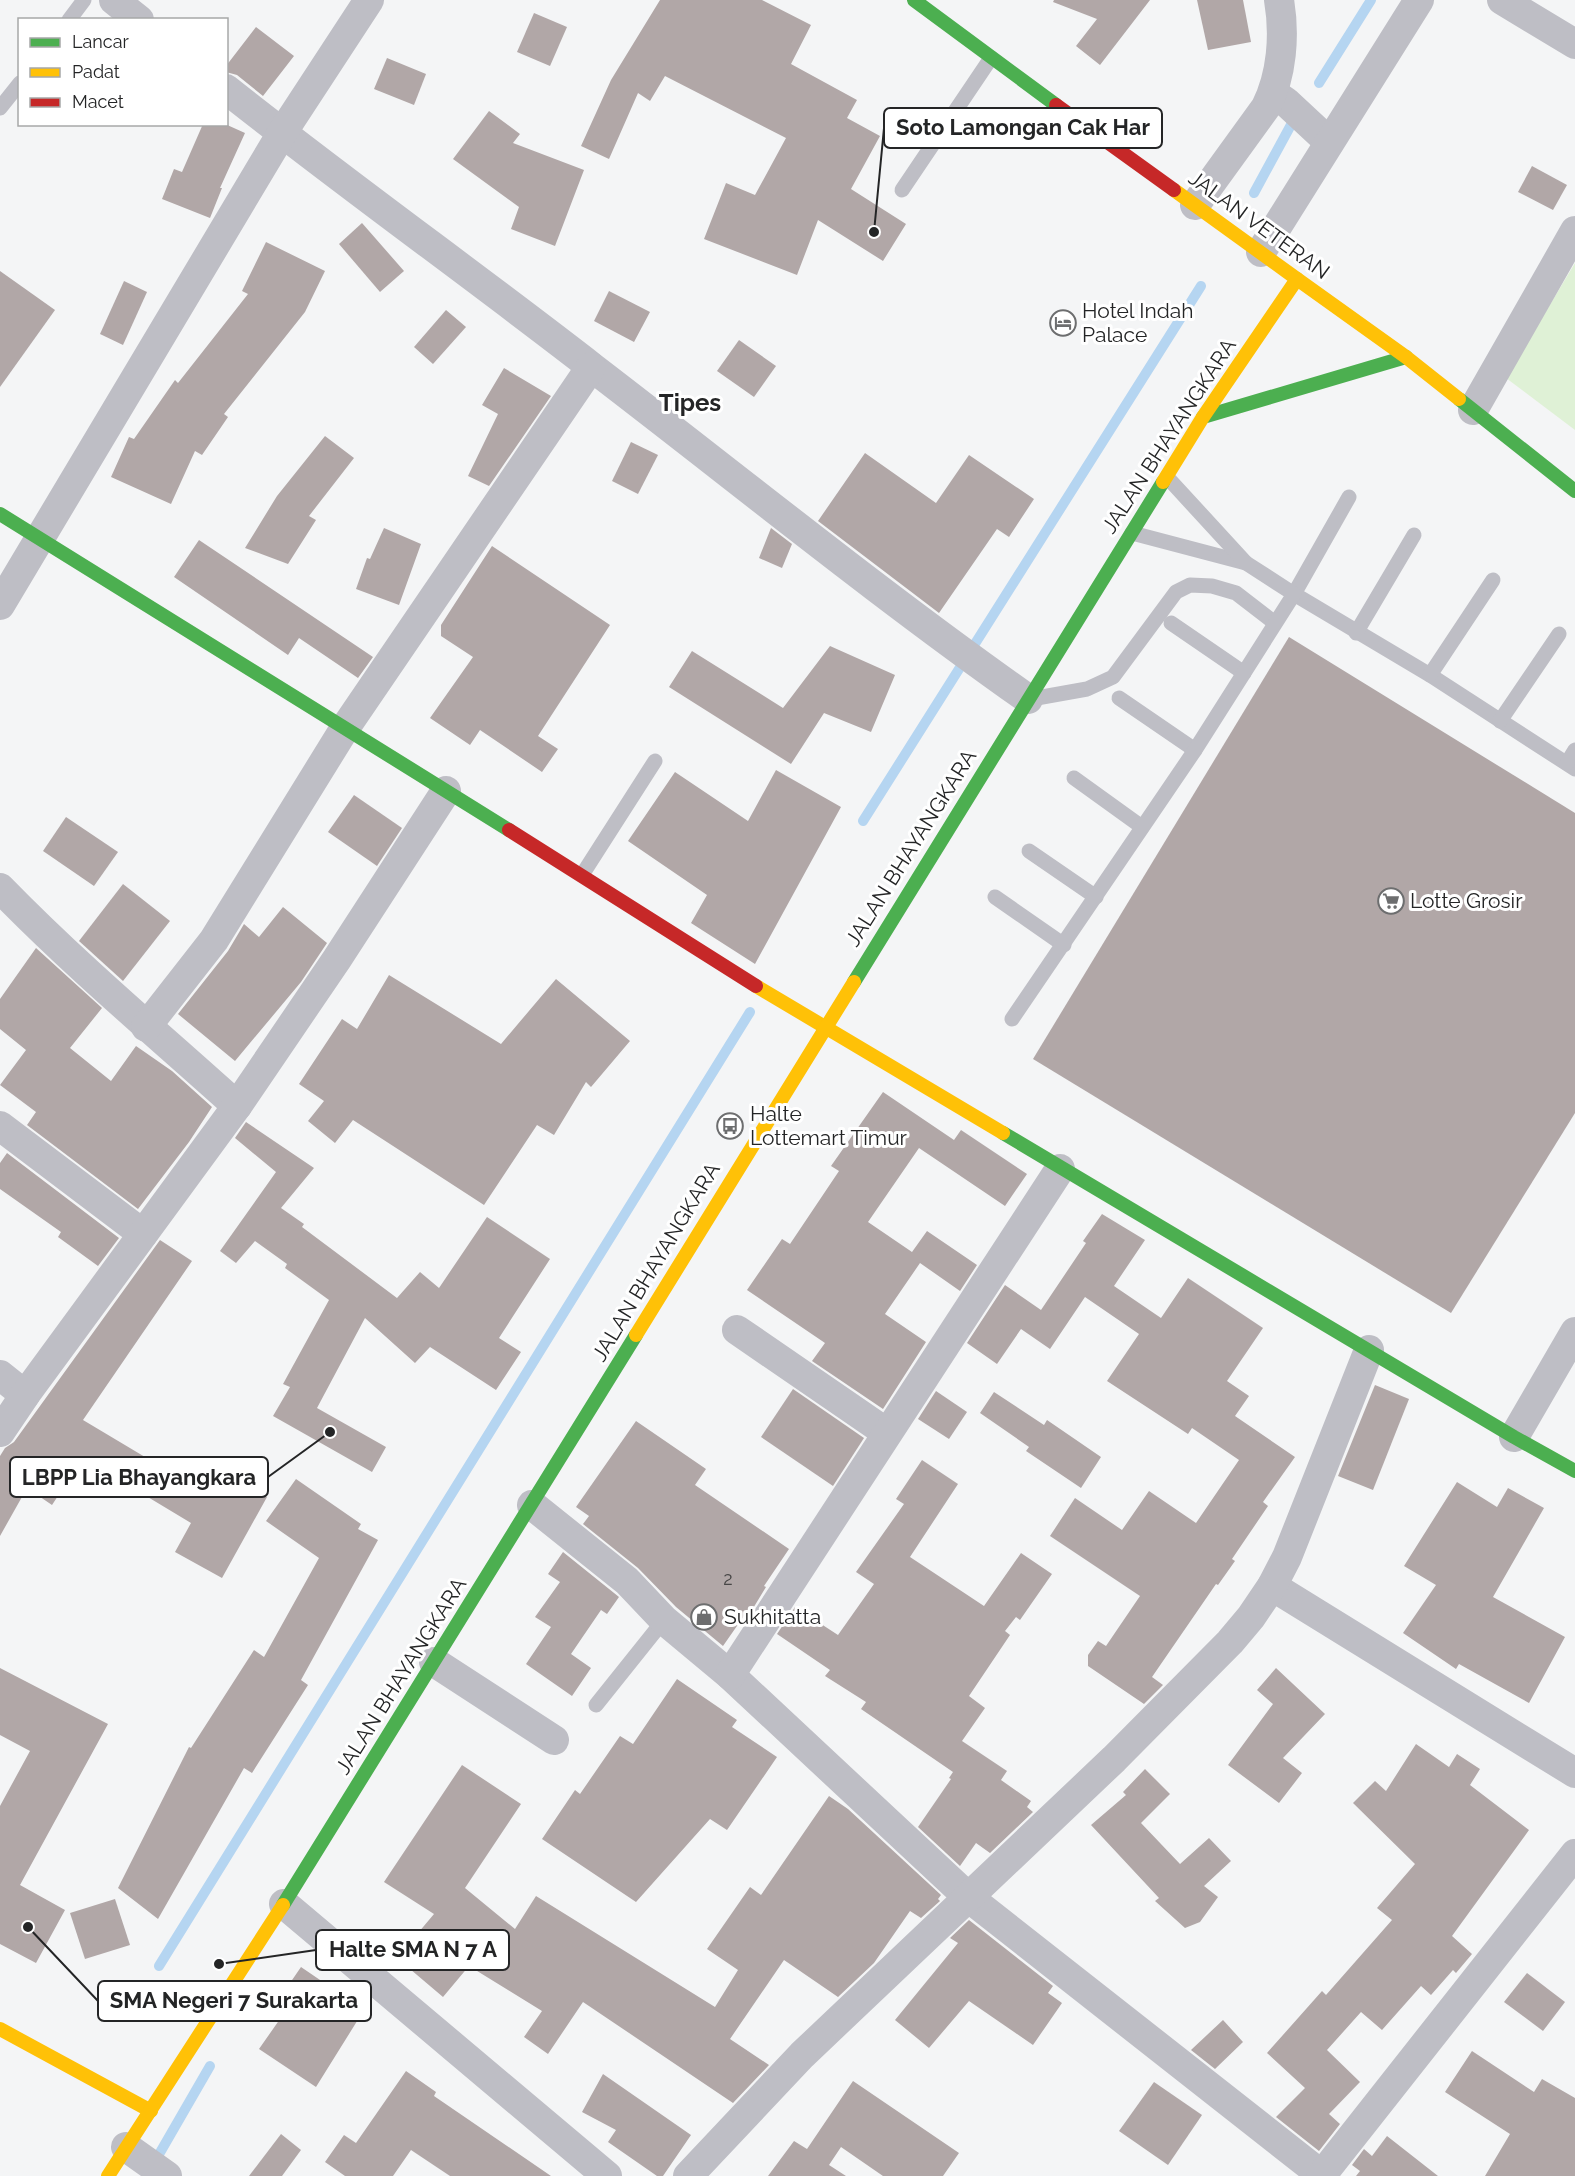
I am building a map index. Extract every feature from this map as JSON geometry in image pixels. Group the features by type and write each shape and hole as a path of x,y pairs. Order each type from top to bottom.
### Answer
{"main road":[{"name":"JALAN VETERAN","path":"914,0 990,58 1406,357 1575,491"},
{"name":"JALAN BHAYANGKARA","path":"108,2176 134,2153 151,2111 284,1905 532,1505 825,1028 1022,694 1132,533 1203,417 1298,279"},
{"path":"1203,417 1406,357"},
{"path":"0,514 582,875 744,979 1060,1169 1575,1471"},
{"path":"0,2029 151,2111"}],"street":[{"path":"114,0 136,18"},
{"path":"0,604 282,133 369,0"},
{"path":"1195,205 1266,107 1273,93 1277,82 1282,37 1280,0"},
{"path":"1261,252 1419,0"},
{"path":"1502,0 1575,44"},
{"path":"228,91 947,640 1022,694"},
{"path":"1273,93 1329,142"},
{"path":"1473,410 1575,231"},
{"path":"146,1027 214,940 345,728 591,367"},
{"path":"0,1432 237,1106 447,791"},
{"path":"0,888 36,925 146,1027 237,1106"},
{"path":"0,1126 143,1234"},
{"path":"730,1675 1060,1169"},
{"path":"737,1330 887,1433"},
{"path":"1514,1437 1575,1332"},
{"path":"688,2176 802,2055 1114,1759 1230,1642 1251,1617 1272,1586 1287,1557 1369,1350"},
{"path":"0,1375 25,1395"},
{"path":"532,1505 627,1581 664,1620 730,1675 968,1897 1322,2176 1575,1854"},
{"path":"1272,1586 1575,1773"},
{"path":"434,1662 554,1740"},
{"path":"284,1905 607,2176"},
{"path":"134,2153 167,2176"}],"lane":[{"path":"70,18 84,0"},
{"path":"902,190 990,58"},
{"path":"0,108 18,86"},
{"path":"1167,477 1246,563 1356,633 1430,675 1500,721 1572,761"},
{"path":"1012,1019 1195,750 1294,594 1349,497"},
{"path":"1132,533 1246,563"},
{"path":"1356,633 1414,535"},
{"path":"1430,675 1493,580"},
{"path":"1022,694 1087,688 1113,677 1176,592 1190,585 1212,586 1236,593 1275,623"},
{"path":"1171,623 1244,673"},
{"path":"1500,721 1559,634"},
{"path":"1119,698 1195,750"},
{"path":"582,875 655,761"},
{"path":"1074,778 1142,827"},
{"path":"1029,851 1096,897"},
{"path":"995,897 1064,945"},
{"path":"596,1705 664,1620"}],"green space":[{"path":"1575,263 1575,430 1506,378"}],"building":[{"path":"660,0 762,0 811,25 791,64 857,100 847,118 880,136 851,189 906,224 883,261 818,220 797,275 704,239 726,183 755,195 786,138 665,76 650,101 638,93 609,159 581,146 611,80"},
{"path":"1054,0 1150,0 1100,65 1076,46 1097,19 1053,2"},
{"path":"1197,0 1243,0 1251,42 1208,50"},
{"path":"534,13 567,27 550,66 517,52"},
{"path":"256,27 294,56 263,96 237,75 228,73 228,63"},
{"path":"387,58 426,74 414,105 374,89"},
{"path":"489,111 520,134 513,143 584,170 555,246 511,229 519,207 453,159"},
{"path":"228,125 245,133 220,188 222,188 210,218 162,199 174,169 182,172 202,126"},
{"path":"1532,166 1567,185 1553,210 1518,192"},
{"path":"362,223 404,271 380,292 339,244"},
{"path":"266,242 325,271 305,312 224,414 228,417 202,455 195,451 171,504 111,477 129,437 134,439 175,380 178,383 248,294 242,291"},
{"path":"0,271 55,310 0,387"},
{"path":"124,281 147,292 123,345 100,334"},
{"path":"609,291 650,312 634,342 594,321"},
{"path":"446,310 466,327 433,364 414,347"},
{"path":"739,340 776,366 754,397 717,371"},
{"path":"504,368 551,396 489,486 468,476 498,414 482,405"},
{"path":"325,436 354,458 309,516 316,520 288,564 245,548 277,496"},
{"path":"631,442 658,455 638,494 612,481"},
{"path":"865,453 936,503 969,455 1034,499 1009,537 997,529 939,613 818,521"},
{"path":"384,528 421,544 399,605 356,589 367,558 370,559"},
{"path":"771,528 792,544 782,568 759,558"},
{"path":"199,540 373,657 358,678 299,638 288,655 174,577"},
{"path":"492,546 610,625 538,736 558,749 542,772 480,730 470,745 430,718 473,657 441,636 441,625"},
{"path":"1289,637 1575,813 1575,1113 1451,1313 1033,1059"},
{"path":"830,646 895,675 871,732 824,713 791,764 669,687 692,651 783,708"},
{"path":"776,770 841,807 755,964 691,923 707,895 628,841 675,772 748,821"},
{"path":"354,795 402,828 377,866 328,832"},
{"path":"66,817 118,852 94,886 43,851"},
{"path":"123,884 170,921 123,981 79,941"},
{"path":"283,907 327,943 301,982 235,1061 178,1014 228,951 244,924 259,937"},
{"path":"36,948 102,1008 70,1048 111,1081 136,1046 172,1071 212,1107 189,1142 138,1209 27,1125 36,1112 0,1085 26,1050 0,1029 0,999"},
{"path":"389,975 501,1044 556,979 630,1041 591,1087 586,1082 554,1135 537,1125 484,1205 353,1120 335,1143 308,1121 324,1101 299,1084 342,1019 357,1029"},
{"path":"883,1092 954,1140 961,1130 1027,1174 1005,1206 919,1148 868,1222 912,1252 927,1231 977,1265 960,1291 920,1263 885,1314 926,1342 883,1409 812,1361 825,1343 747,1290 782,1239 790,1244 839,1171 831,1166"},
{"path":"246,1122 314,1168 281,1208 304,1224 302,1227 397,1298 420,1272 439,1288 487,1217 550,1259 499,1338 521,1352 496,1390 430,1347 415,1363 365,1318 317,1408 386,1447 372,1472 273,1416 290,1387 283,1384 329,1300 285,1268 287,1264 255,1241 236,1263 220,1251 276,1172 235,1138"},
{"path":"7,1153 119,1238 98,1266 58,1237 61,1232 0,1189 0,1163"},
{"path":"1102,1214 1145,1240 1114,1286 1161,1318 1188,1278 1263,1328 1227,1381 1249,1396 1235,1416 1295,1457 1263,1502 1268,1506 1232,1559 1235,1561 1218,1585 1216,1584 1152,1677 1163,1685 1144,1704 1088,1666 1088,1655 1098,1641 1106,1646 1140,1596 1050,1536 1075,1498 1122,1530 1149,1491 1196,1523 1239,1460 1192,1428 1188,1434 1107,1381 1139,1334 1085,1297 1050,1349 1021,1329 997,1364 967,1343 1005,1285 1041,1310 1086,1243 1083,1241"},
{"path":"160,1240 192,1261 83,1420 207,1494 220,1471 267,1497 222,1578 175,1552 191,1523 83,1458 52,1505 27,1488 0,1536 0,1456 5,1448 14,1442"},
{"path":"1375,1385 1409,1399 1373,1490 1338,1476"},
{"path":"793,1389 864,1438 833,1486 761,1437"},
{"path":"936,1391 967,1412 949,1439 918,1419"},
{"path":"994,1392 1044,1425 1047,1420 1101,1457 1081,1488 1026,1451 1029,1447 980,1413"},
{"path":"636,1421 706,1469 695,1485 789,1549 764,1586 766,1587 749,1615 746,1613 723,1646 676,1607 638,1568 583,1524 589,1516 576,1507"},
{"path":"922,1460 958,1484 910,1557 984,1606 1021,1553 1052,1574 1020,1620 1016,1617 1005,1631 1010,1635 969,1696 985,1708 962,1741 1007,1771 1001,1780 1031,1801 1027,1807 1033,1812 990,1853 976,1843 960,1866 918,1827 951,1779 949,1778 953,1772 861,1709 866,1702 825,1676 830,1670 777,1634 795,1607 838,1635 874,1584 856,1572 904,1504 896,1499"},
{"path":"296,1479 361,1524 358,1529 378,1540 301,1680 308,1685 252,1773 244,1768 158,1919 118,1888 189,1747 191,1748 254,1650 264,1657 319,1558 266,1521"},
{"path":"1457,1482 1497,1507 1508,1488 1544,1508 1493,1597 1565,1637 1529,1703 1459,1664 1456,1669 1403,1633 1436,1585 1404,1566"},
{"path":"563,1552 619,1597 607,1614 601,1610 571,1654 591,1668 572,1696 526,1664 551,1627 535,1617 560,1582 548,1574"},
{"path":"0,1668 108,1724 20,1885 65,1910 36,1963 0,1944 0,1806 30,1751 0,1735"},
{"path":"1276,1668 1325,1714 1283,1758 1302,1773 1279,1803 1228,1765 1273,1704 1257,1690"},
{"path":"677,1679 737,1720 732,1727 777,1757 727,1830 710,1819 636,1902 542,1839 575,1790 580,1794 620,1736 633,1744"},
{"path":"1416,1744 1449,1767 1457,1754 1480,1769 1470,1785 1529,1830 1452,1936 1472,1954 1456,1973 1453,1970 1431,1995 1421,1986 1382,2030 1361,2012 1327,2050 1360,2082 1329,2114 1340,2124 1319,2151 1276,2117 1305,2088 1267,2053 1322,1991 1326,1995 1392,1920 1377,1908 1415,1864 1353,1803 1375,1781 1386,1791"},
{"path":"462,1765 521,1804 465,1888 515,1929 536,1896 715,2007 738,1970 707,1949 750,1887 761,1895 829,1796 848,1809 941,1895 938,1899 940,1901 921,1918 910,1911 874,1963 838,1997 784,1960 730,2039 769,2065 733,2103 583,2002 548,2054 524,2037 542,2011 469,1966 443,1997 397,1958 434,1914 384,1882"},
{"path":"1145,1769 1170,1794 1141,1823 1180,1864 1209,1838 1231,1861 1204,1886 1218,1897 1200,1922 1185,1928 1155,1901 1159,1898 1091,1825 1126,1795 1123,1792"},
{"path":"115,1899 130,1945 85,1959 70,1913"},
{"path":"969,1920 1053,1986 1048,1993 1062,2003 1033,2045 969,2001 929,2048 895,2020 958,1943 950,1938"},
{"path":"301,1967 364,2010 316,2087 259,2049 287,2009 277,2002"},
{"path":"1527,1973 1565,2002 1543,2031 1504,2002"},
{"path":"1223,2020 1243,2042 1215,2069 1191,2050"},
{"path":"1472,2051 1534,2092 1542,2079 1575,2098 1575,2176 1485,2176 1510,2134 1445,2092"},
{"path":"406,2071 436,2092 434,2096 551,2176 450,2176 411,2150 393,2176 345,2176 325,2162 344,2135 356,2143"},
{"path":"603,2074 691,2135 663,2176 657,2176 608,2142 616,2130 582,2112"},
{"path":"853,2081 959,2153 943,2176 883,2176 841,2147 829,2165 846,2176 768,2176 794,2141 807,2149"},
{"path":"1154,2082 1202,2115 1168,2165 1119,2131"},
{"path":"281,2134 301,2150 282,2176 249,2176"},
{"path":"1387,2136 1438,2176 1356,2176 1360,2171 1352,2165 1364,2149 1372,2156"}],"waterway":[{"path":"1319,83 1371,0"},
{"path":"1254,193 1292,123"},
{"path":"863,821 1201,286"},
{"path":"159,1966 750,1012"},
{"path":"154,2163 210,2066"}],"traffic: fast":[{"path":"914,0 1056,105"},
{"path":"1203,417 1406,357"},
{"path":"1459,399 1575,491"},
{"path":"854,982 1163,482"},
{"path":"0,514 509,830"},
{"path":"1003,1133 1575,1471"},
{"path":"283,1905 636,1335"}],"traffic: slow":[{"path":"1163,482 1203,417 1297,279 1174,190"},
{"path":"1297,279 1406,357 1459,399"},
{"path":"636,1335 854,982"},
{"path":"756,986 1003,1133"},
{"path":"108,2176 283,1905"},
{"path":"0,2029 151,2111"}],"traffic: jam":[{"path":"1056,105 1174,190"},
{"path":"509,830 756,986"}],"place":[{"name":"Soto Lamongan Cak Har","path":"874,232"},
{"name":"Hotel Indah Palace","path":"1063,323"},
{"name":"Lotte Grosir","path":"1391,901"},
{"name":"Halte Lottemart Timur","path":"730,1126"},
{"name":"LBPP Lia Bhayangkara","path":"330,1432"},
{"name":"Sukhitatta","path":"704,1617"},
{"name":"SMA Negeri 7 Surakarta","path":"28,1927"},
{"name":"Halte SMA N 7 A","path":"219,1964"}],"district":[{"name":"Tipes","path":"690,403"}]}
